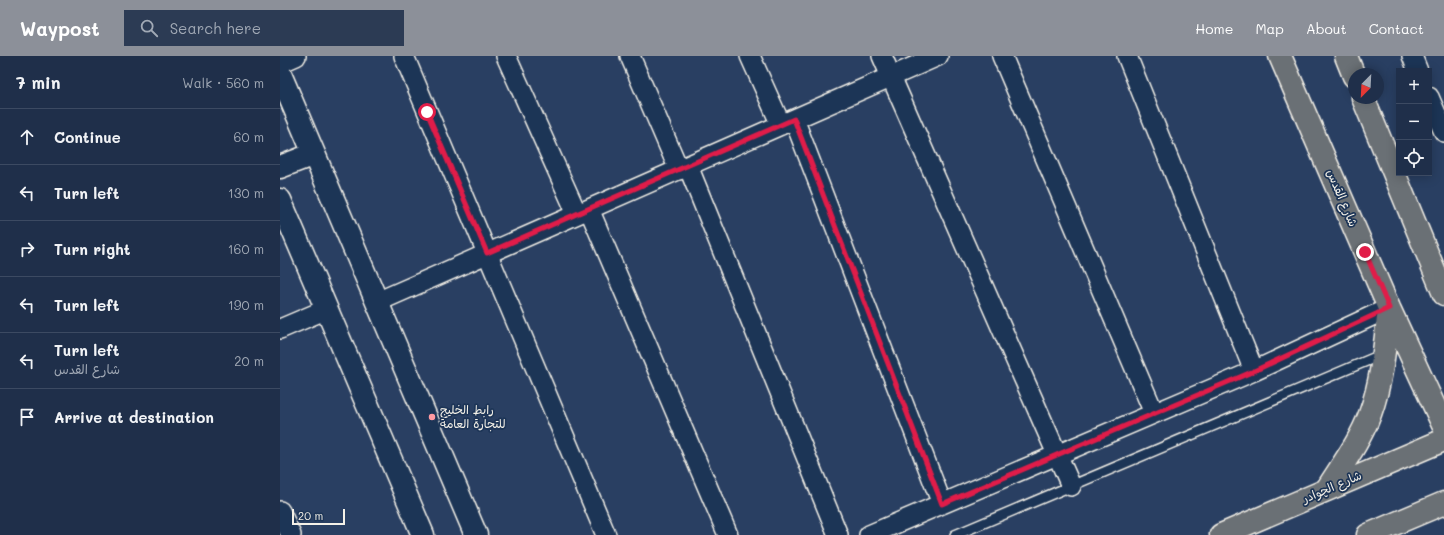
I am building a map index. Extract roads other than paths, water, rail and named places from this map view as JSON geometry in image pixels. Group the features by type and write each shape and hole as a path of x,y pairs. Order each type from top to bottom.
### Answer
{"main road":[{"name":"شارع القدس","path":"1280,56 1389,308 1444,427"},
{"path":"1346,56 1351,68"},
{"path":"1365,104 1444,294"},
{"path":"1327,489 1352,449 1370,414 1385,354 1389,308"},
{"name":"شارع الچوادر","path":"1221,535 1444,440"},
{"path":"1368,535 1444,503"}],"street":[{"path":"280,63 296,56"},
{"path":"404,56 606,535"},
{"path":"506,56 583,212 728,535"},
{"path":"630,56 683,168 838,535"},
{"path":"750,56 788,122 942,504"},
{"path":"882,56 1071,486"},
{"path":"377,302 938,56"},
{"path":"1002,56 1154,413"},
{"path":"1127,56 1254,371"},
{"path":"1412,56 1417,68"},
{"path":"280,74 476,535"},
{"path":"1432,104 1444,132"},
{"path":"280,167 314,154"},
{"path":"280,200 423,535"},
{"path":"869,535 1254,371 1389,308"},
{"path":"280,329 327,309"},
{"path":"280,511 291,535"}],"lane":[{"path":"955,535 1385,354"}],"place":[{"name":"رابط الخليج للتجارة العامة","path":"432,417"}]}
